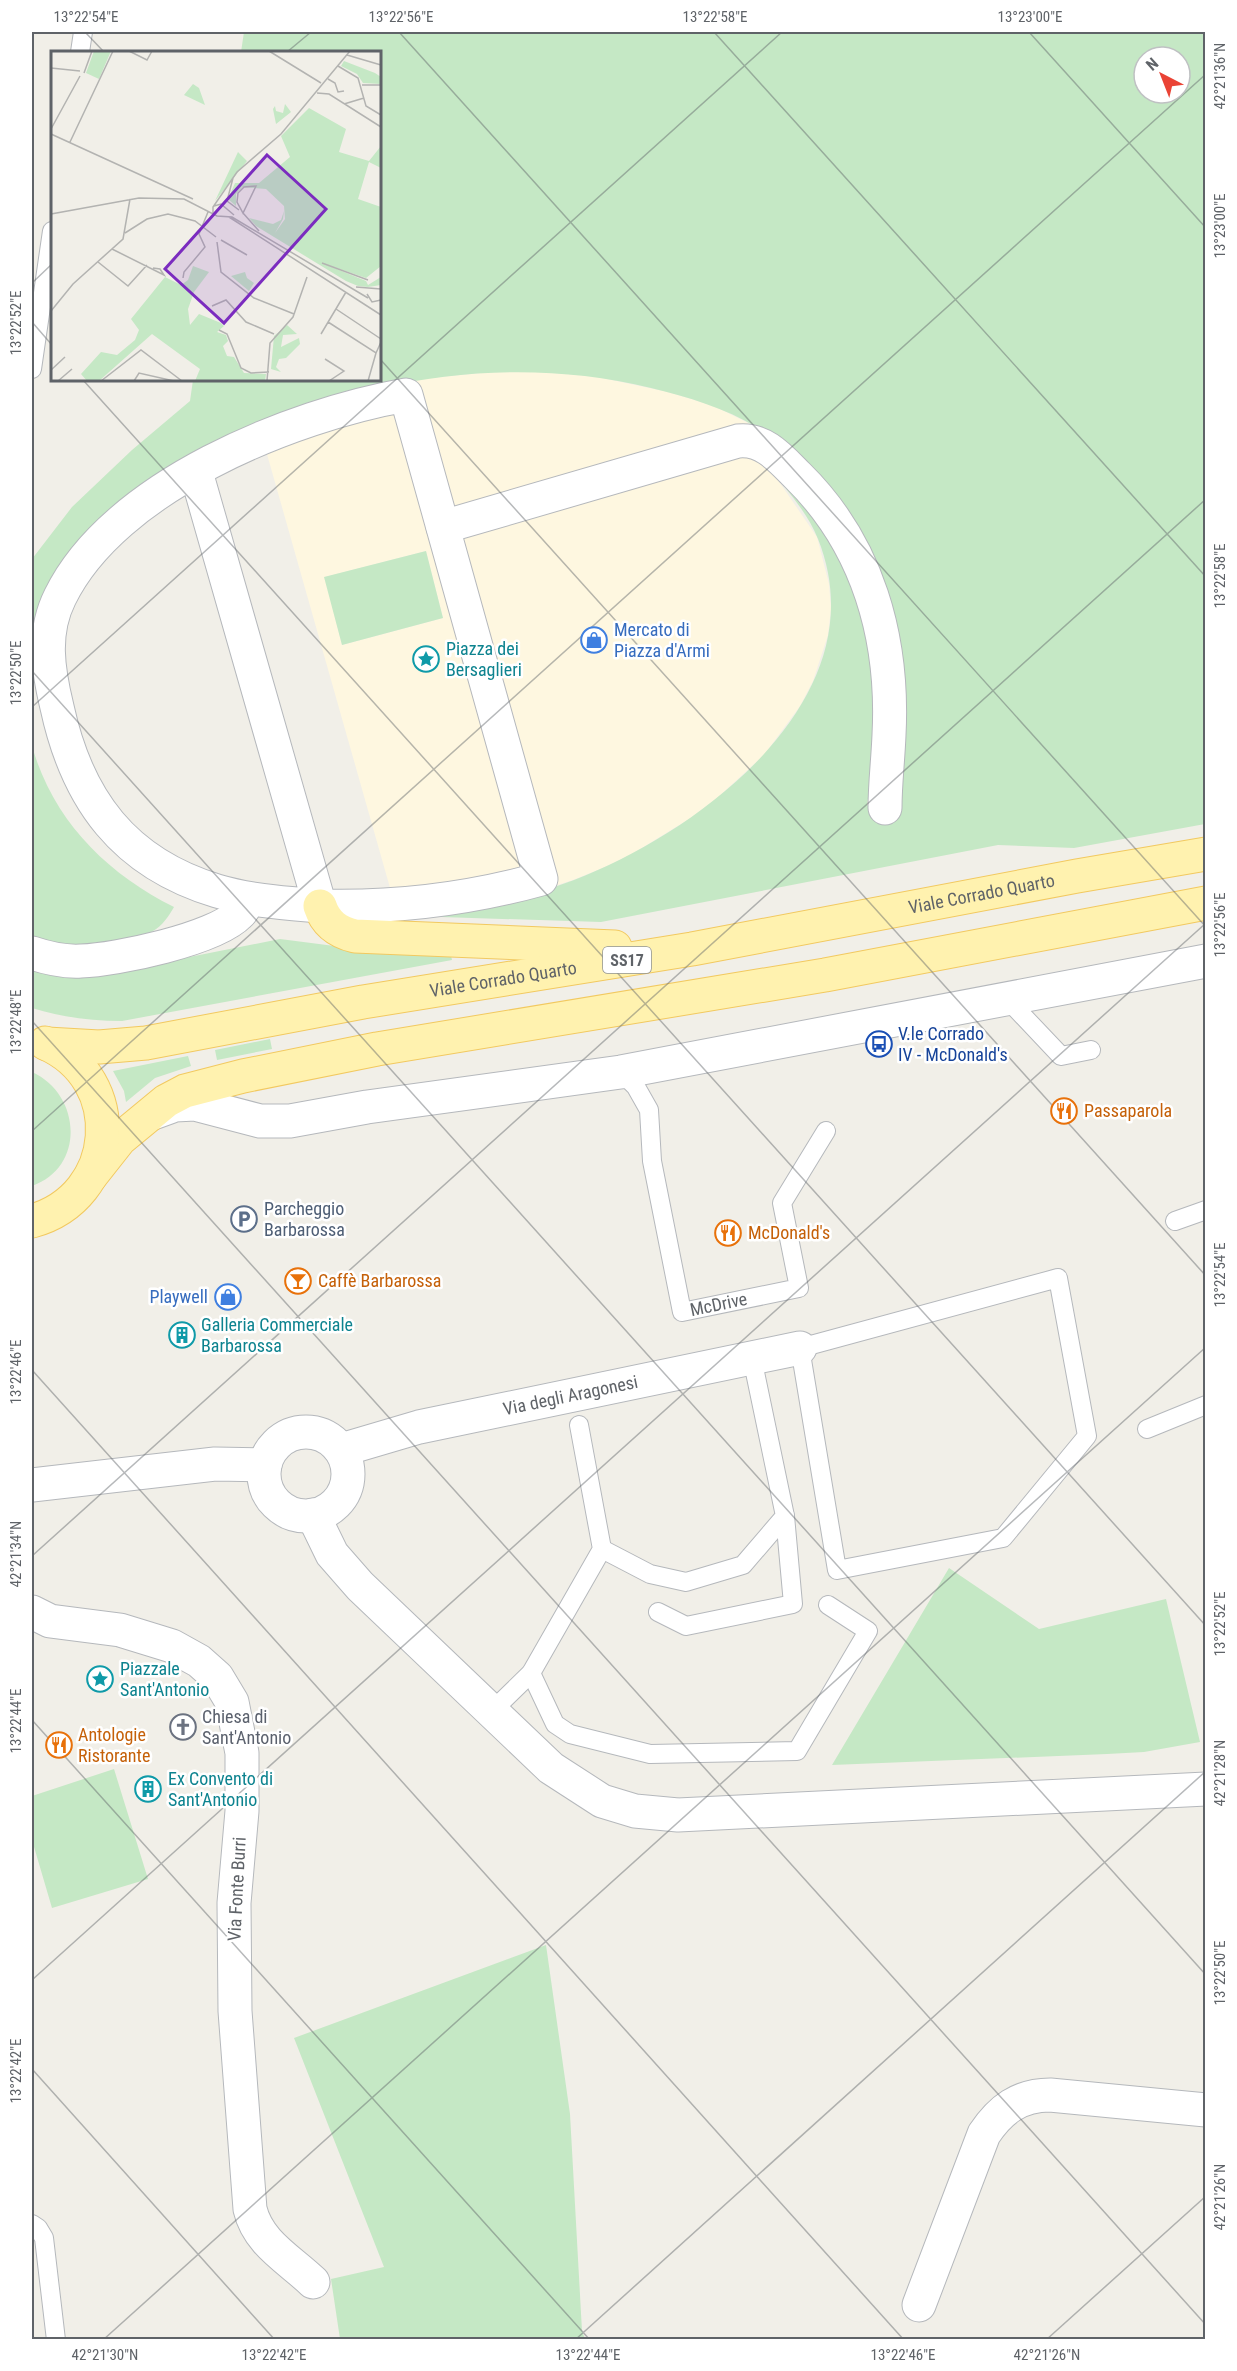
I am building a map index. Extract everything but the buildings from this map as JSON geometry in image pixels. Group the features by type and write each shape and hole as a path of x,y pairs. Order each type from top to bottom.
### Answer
{"main road":[{"name":"Viale Corrado Quarto","path":"39,1041 99,1047 146,1042 363,1002 692,949 1077,876 1206,854"},
{"path":"32,1221 49,1215 68,1203 113,1147 139,1122 172,1097 184,1091 288,1066 825,975 1206,903"},
{"path":"320,906 328,923 339,931 355,936 692,949"},
{"path":"39,1041 76,1064 91,1084 98,1100 102,1118 102,1143 90,1177"}],"street":[{"path":"406,395 541,879 508,888 444,899 356,907 249,899 217,891 159,864 123,838 106,821 82,786 61,729 49,666 48,633 51,617 60,595 98,544 125,518 154,496 196,472 262,436 294,423 406,395"},
{"path":"443,527 738,441 761,443 804,482 835,517 866,577 883,647 889,708 885,808"},
{"path":"196,472 320,906"},
{"path":"32,953 78,962 148,950 196,936 231,920 239,915 249,899"},
{"path":"139,1122 164,1108 188,1104 216,1108 260,1121 284,1122 367,1107 621,1072 1206,961"},
{"name":"Via degli Aragonesi","path":"341,1450 419,1427 800,1348"},
{"path":"305,1431 319,1434 332,1440 341,1450 347,1463 348,1477 345,1491 327,1511 299,1516 275,1503 267,1492 264,1478 265,1465 270,1451 279,1441 291,1434 305,1431"},
{"path":"32,1485 215,1464 265,1465"},
{"path":"313,1515 332,1554 360,1586 491,1712 536,1755 586,1793 618,1807 657,1814 724,1814 1206,1788"},
{"name":"Via Fonte Burri","path":"35,1622 120,1630 172,1646 199,1661 217,1677 232,1702 242,1753 242,1811 234,1903 235,2011 250,2209 255,2226 263,2238 313,2282"},
{"path":"919,2305 984,2134 1003,2110 1027,2097 1050,2095 1206,2110"}],"lane":[{"path":"80,51 83,32"},
{"path":"32,369 51,238"},
{"path":"1007,999 1061,1056 1091,1050"},
{"name":"McDrive","path":"621,1072 641,1093 649,1110 652,1161 682,1312 799,1288 782,1203 826,1131"},
{"path":"1175,1221 1206,1210"},
{"path":"1058,1278 1087,1436 1003,1538 837,1570 800,1348 1058,1278"},
{"path":"658,1612 686,1626 793,1604 785,1516 752,1358"},
{"path":"1147,1430 1206,1405"},
{"path":"491,1712 531,1673 602,1549 579,1425"},
{"path":"602,1549 650,1574 686,1582 743,1565 785,1516"},
{"path":"531,1673 555,1724 570,1734 650,1754 797,1750 868,1631 828,1605"},
{"path":"32,2224 38,2228 44,2238 56,2340"}],"shaded area":[{"name":"Mercato di Piazza d'Armi","path":"491,372 543,372 593,376 668,392 714,406 756,427 776,440 812,471 835,495 868,547 879,573 895,633 903,725 894,810 867,805 876,744 876,715 866,630 850,572 823,523 791,486 769,467 817,537 829,584 831,609 828,635 813,681 800,706 764,755 716,799 689,819 632,854 605,867 517,898 398,916 259,426 310,406 370,390 429,378","holes":["426,551 443,618 342,645 325,577"]}],"green space":[{"path":"244,32 1205,32 1205,824 1074,848 998,845 601,922 441,917 442,912 526,895 574,880 624,858 675,828 724,792 768,750 802,703 824,652 831,597 818,539 795,500 766,464 796,492 823,523 842,554 856,587 866,623 875,696 872,770 867,805 894,810 902,698 894,624 885,588 871,553 853,520 810,469 772,437 719,409 679,395 596,377 540,373 483,373 428,379 372,390 318,405 265,424 166,474 121,506 84,541 50,591 32,632 32,559 72,507 132,450 190,401 193,381 381,381 381,51 241,51"},
{"path":"426,551 443,618 342,645 324,577"},
{"path":"32,746 53,798 85,842 126,878 174,907 157,929 126,941 92,945 58,944 32,935"},
{"path":"280,939 350,948 450,951 452,960 122,1021 76,1018 32,1008 32,970 119,971"},
{"path":"270,1039 272,1049 217,1060 215,1050"},
{"path":"188,1056 191,1066 155,1078 126,1102 124,1091 113,1071"},
{"path":"32,1072 48,1082 60,1096 68,1113 71,1130 69,1147 62,1163 50,1177 32,1186"},
{"path":"949,1568 1039,1629 1166,1599 1200,1742 1144,1752 832,1765"},
{"path":"114,1769 148,1879 52,1908 32,1840 32,1796"},
{"path":"546,1945 570,2114 582,2331 585,2339 340,2339 331,2279 384,2267 294,2038"}],"place":[{"name":"Mercato di Piazza d'Armi","path":"594,640"},
{"name":"Piazza dei Bersaglieri","path":"426,659"},
{"name":"V.le Corrado IV - McDonald's","path":"879,1044"},
{"name":"Passaparola","path":"1064,1111"},
{"name":"Parcheggio Barbarossa","path":"244,1219"},
{"name":"McDonald's","path":"728,1233"},
{"name":"Caffè Barbarossa","path":"298,1281"},
{"name":"Playwell","path":"228,1297"},
{"name":"Galleria Commerciale Barbarossa","path":"182,1335"},
{"name":"Piazzale Sant'Antonio","path":"100,1679"},
{"name":"Chiesa di Sant'Antonio","path":"183,1727"},
{"name":"Antologie Ristorante","path":"59,1745"},
{"name":"Ex Convento di Sant'Antonio","path":"148,1789"}]}
